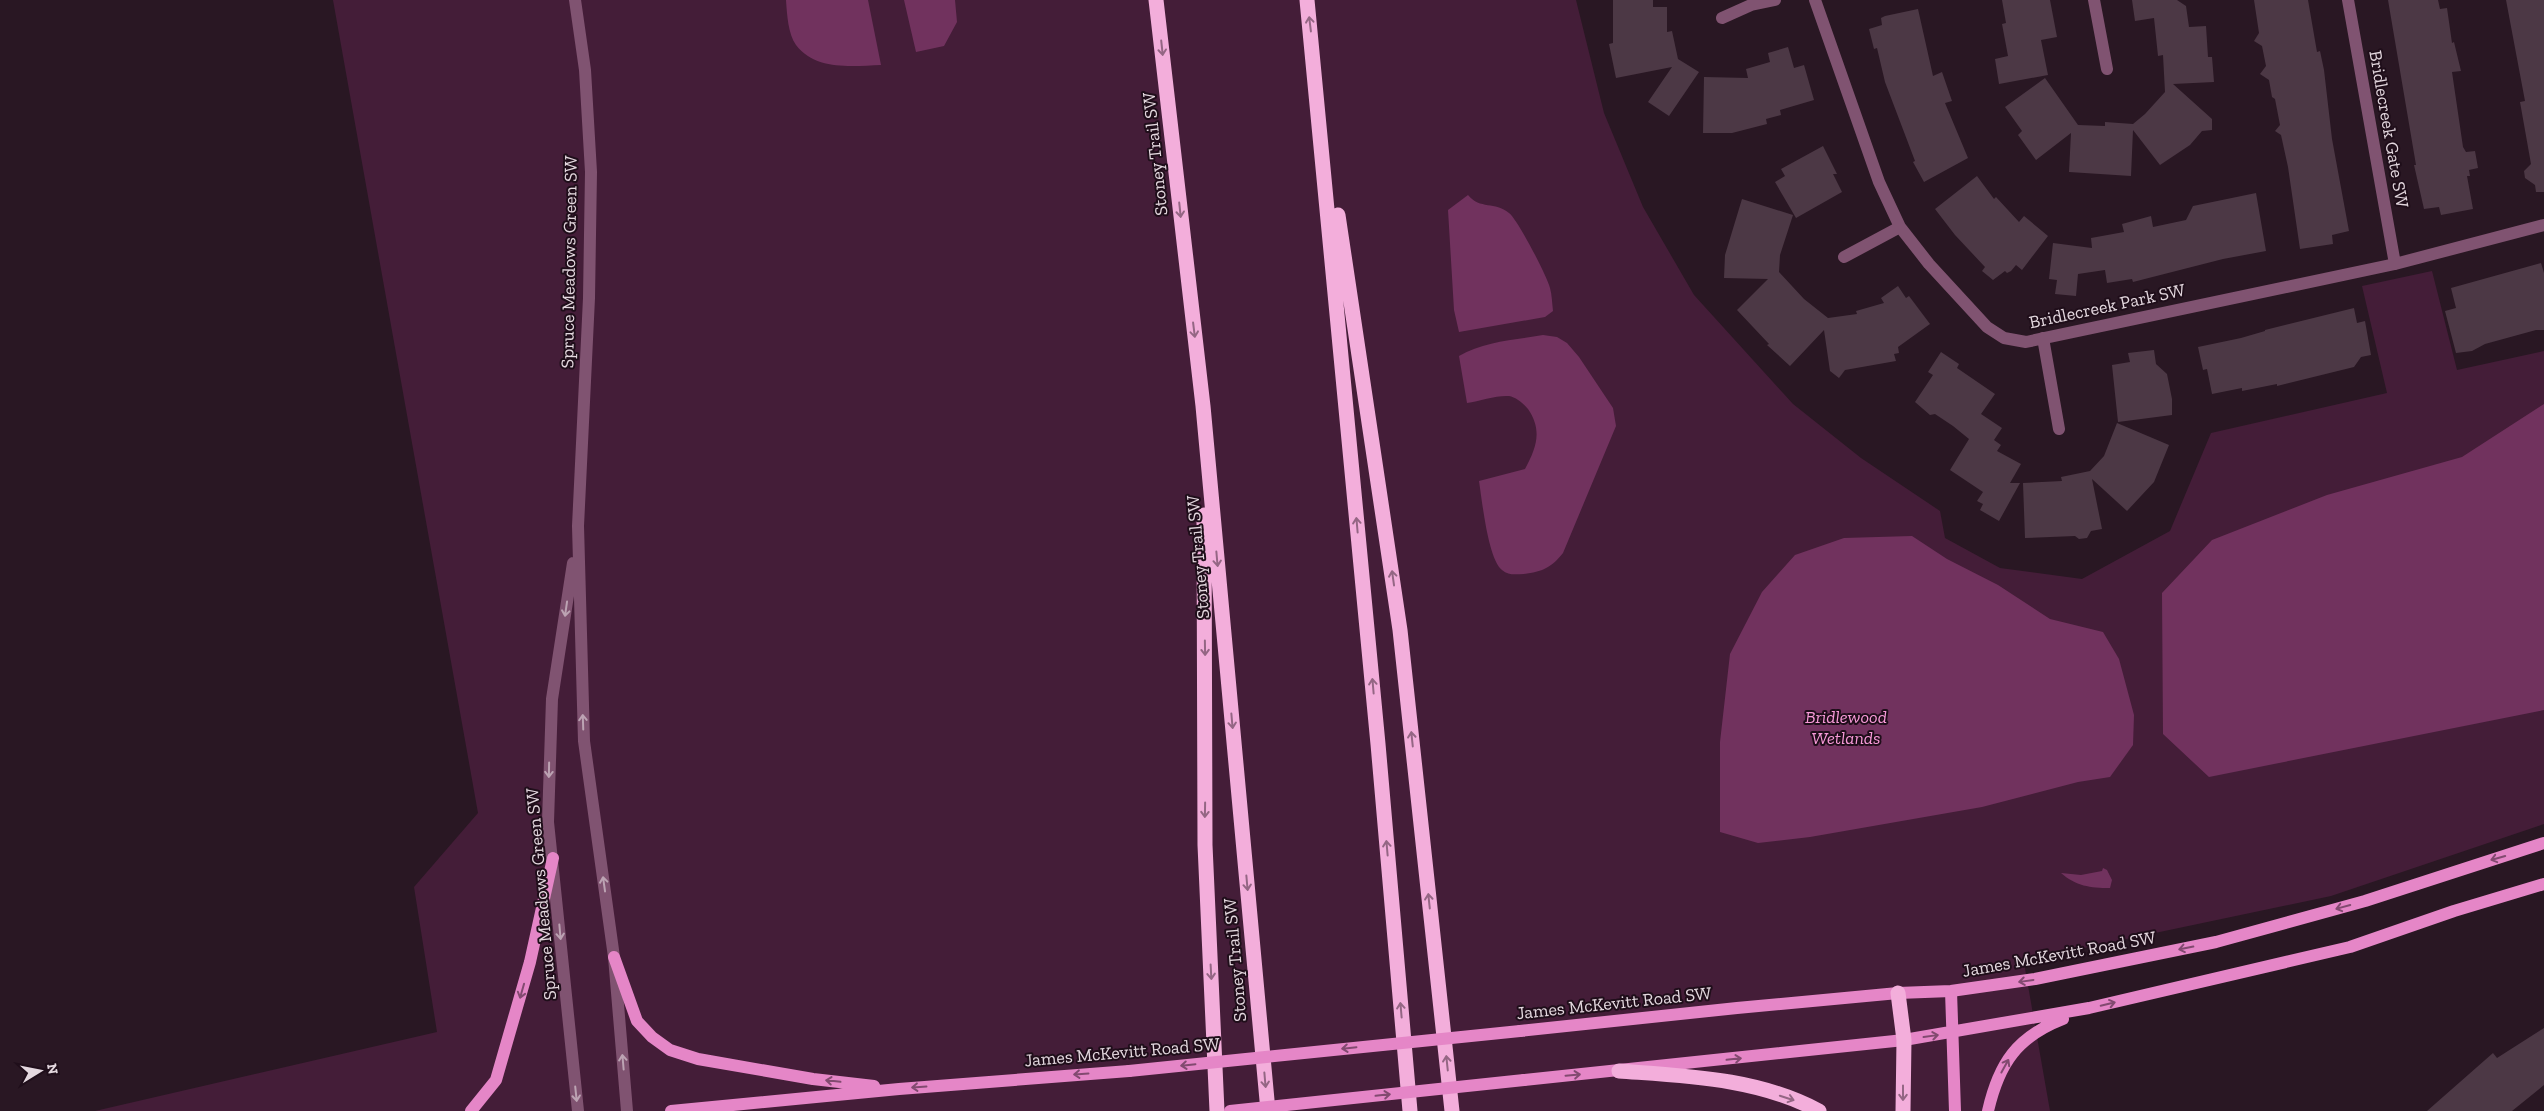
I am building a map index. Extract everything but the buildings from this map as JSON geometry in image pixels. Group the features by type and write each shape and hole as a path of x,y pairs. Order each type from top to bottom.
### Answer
{"highway":[{"name":"Stoney Trail SW","path":"1156,0 1203,406 1268,1111"},
{"path":"1307,0 1400,630 1452,1111"},
{"path":"1313,47 1410,1111"},
{"path":"1203,406 1205,845 1217,1111"},
{"path":"1898,993 1904,1040 1903,1111"},
{"path":"1619,1071 1701,1077 1730,1082 1805,1104 1819,1111"}],"main road":[{"name":"James McKevitt Road SW","path":"671,1111 899,1089 1129,1070 1898,993 1951,991 2036,979 2216,942 2365,901 2544,843"},
{"path":"471,1111 496,1080 530,962 553,858"},
{"path":"1230,1111 1619,1071 1954,1033 2089,1008 2350,947 2544,884"},
{"path":"614,957 637,1021 652,1037 670,1050 698,1058 813,1079 899,1089"},
{"path":"1951,991 1954,1033 1955,1111"},
{"path":"1988,1111 1992,1094 2008,1060 2029,1036 2045,1026 2089,1008"}],"street":[{"name":"Spruce Meadows Green SW","path":"574,0 584,70 591,172 589,298 578,526 584,741 614,957 627,1111"},
{"path":"1722,18 1751,5 1775,0"},
{"name":"Bridlecreek Park SW","path":"1815,0 1878,182 1900,227 1929,264 1986,327 1995,334 2015,341 2044,338 2395,264 2544,225"},
{"path":"2094,0 2107,68"},
{"name":"Bridlecreek Gate SW","path":"2348,0 2395,264"},
{"path":"1844,257 1900,227"},
{"path":"2044,338 2059,429"},
{"name":"Spruce Meadows Green SW","path":"578,526 552,699 548,822 578,1111"}],"green space":[{"name":"Bridlewood Wetlands","path":"333,0 1576,0 1604,113 1643,207 1694,295 1793,404 1861,458 1940,511 1945,538 2000,568 2082,579 2170,531 2211,433 2387,393 2362,286 2432,271 2457,370 2544,351 2544,824 2331,896 2079,949 2023,957 2050,1111 95,1111 437,1032 414,887 478,813"}],"shaded area":[{"path":"786,0 868,0 881,65 835,65 824,63 804,53 796,45 791,35"},
{"path":"904,0 955,0 957,22 944,46 916,52"},
{"path":"1468,195 1473,200 1483,204 1504,209 1519,226 1550,288 1553,311 1545,317 1459,332 1454,310 1448,210"},
{"path":"1543,335 1557,337 1567,343 1579,357 1613,408 1616,426 1563,553 1551,565 1536,572 1510,574 1502,570 1497,564 1489,542 1479,481 1525,469 1535,447 1537,432 1533,417 1528,409 1520,401 1512,397 1499,396 1467,403 1459,356 1489,344"},
{"path":"2544,404 2544,710 2209,777 2163,734 2162,593 2212,540 2327,495 2462,457"},
{"path":"1912,536 1947,559 1998,585 2050,619 2103,632 2119,659 2134,715 2133,745 2110,777 2078,782 1982,807 1810,837 1758,843 1720,832 1720,742 1730,654 1762,592 1795,555 1844,538"},
{"path":"2103,868 2107,870 2112,880 2110,888 2084,885 2072,881 2061,873 2081,875 2102,871"}]}
